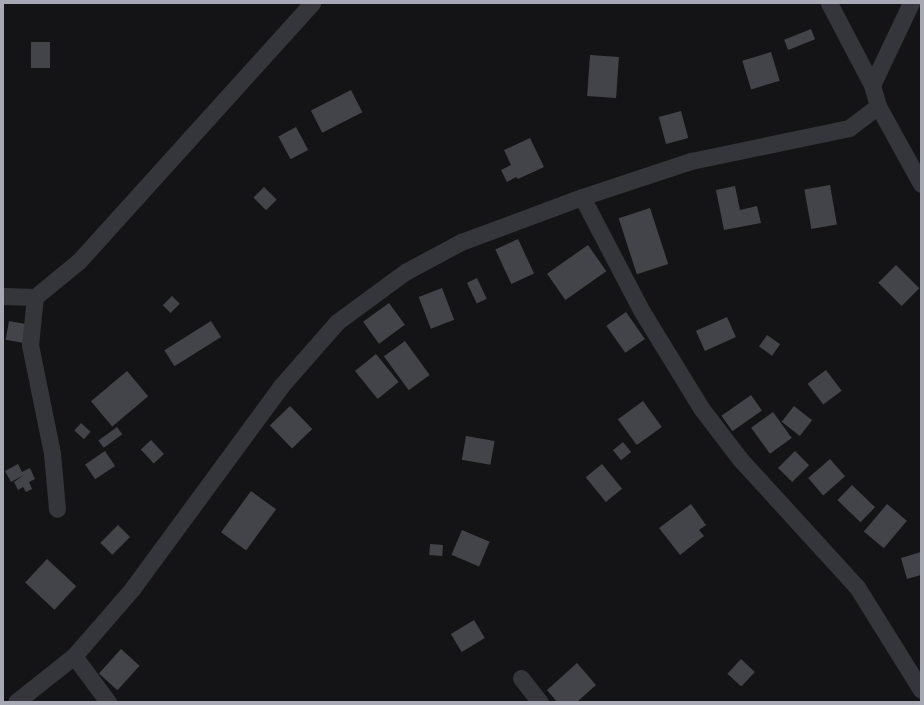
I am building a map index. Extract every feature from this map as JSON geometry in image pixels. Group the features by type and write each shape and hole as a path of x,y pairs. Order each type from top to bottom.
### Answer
{"street":[{"path":"3,296 35,297 79,261 312,3"},
{"path":"829,3 872,85 878,106 921,184"},
{"path":"872,85 911,3"},
{"path":"16,702 74,656 132,589 281,386 337,322 405,272 461,242 582,197 691,161 849,128 878,106"},
{"path":"582,197 641,310 701,408 740,459 857,587 921,690"},
{"path":"35,297 30,345 52,452 57,508"},
{"path":"74,656 108,702"},
{"path":"521,678 540,702"}],"building":[{"path":"811,29 815,39 788,50 784,40"},
{"path":"31,42 50,42 50,68 31,68"},
{"path":"771,52 780,81 751,89 742,61"},
{"path":"590,55 619,57 616,98 587,96"},
{"path":"351,90 362,112 322,133 311,110"},
{"path":"681,111 688,138 666,144 659,117"},
{"path":"296,127 308,150 291,159 278,136"},
{"path":"530,138 544,167 518,179 516,177 507,182 501,170 511,165 504,150"},
{"path":"830,185 837,224 811,229 804,190"},
{"path":"735,186 740,210 757,206 761,223 724,230 716,190"},
{"path":"264,187 277,200 266,210 253,198"},
{"path":"650,208 668,264 637,274 619,218"},
{"path":"518,239 534,273 511,284 495,250"},
{"path":"588,245 606,271 565,300 547,274"},
{"path":"896,265 919,288 902,306 878,283"},
{"path":"477,278 487,299 477,303 467,283"},
{"path":"442,288 454,320 431,329 419,297"},
{"path":"172,296 180,304 171,313 163,305"},
{"path":"389,303 405,325 379,344 363,322"},
{"path":"626,312 645,339 625,353 606,326"},
{"path":"727,317 736,337 705,351 696,331"},
{"path":"9,321 26,324 22,343 6,340"},
{"path":"211,321 221,337 174,366 164,350"},
{"path":"767,335 780,344 772,356 759,346"},
{"path":"405,341 430,375 409,390 384,356"},
{"path":"376,354 399,382 378,399 355,371"},
{"path":"826,370 842,391 823,405 808,384"},
{"path":"127,371 148,396 112,426 91,401"},
{"path":"751,395 762,411 732,431 722,416"},
{"path":"643,401 662,427 637,445 618,419"},
{"path":"290,406 312,429 292,448 270,425"},
{"path":"794,406 812,420 800,436 782,422"},
{"path":"773,412 792,438 770,454 751,428"},
{"path":"81,423 91,432 84,439 74,430"},
{"path":"117,427 122,434 104,448 98,441"},
{"path":"466,436 495,441 490,465 462,460"},
{"path":"151,440 164,454 154,463 141,450"},
{"path":"623,442 631,452 621,460 613,450"},
{"path":"105,451 115,466 95,479 85,464"},
{"path":"795,451 809,465 792,482 778,468"},
{"path":"830,459 845,476 823,495 808,478"},
{"path":"18,464 22,472 30,468 35,479 29,482 32,489 26,492 23,487 18,490 14,482 24,475 11,482 5,471"},
{"path":"602,464 622,489 606,502 586,477"},
{"path":"852,485 875,507 860,522 837,500"},
{"path":"251,491 276,509 246,550 221,532"},
{"path":"691,504 706,525 699,530 704,536 680,555 659,528"},
{"path":"887,504 907,521 884,548 864,532"},
{"path":"118,525 130,537 112,555 100,543"},
{"path":"462,530 490,542 479,567 451,555"},
{"path":"430,544 443,545 442,556 429,555"},
{"path":"921,552 921,575 907,579 901,558"},
{"path":"47,559 76,586 54,610 25,582"},
{"path":"474,620 485,638 462,652 451,634"},
{"path":"121,649 140,666 117,690 99,674"},
{"path":"741,659 755,672 741,687 727,674"},
{"path":"577,663 596,685 577,702 557,702 547,690"}]}
